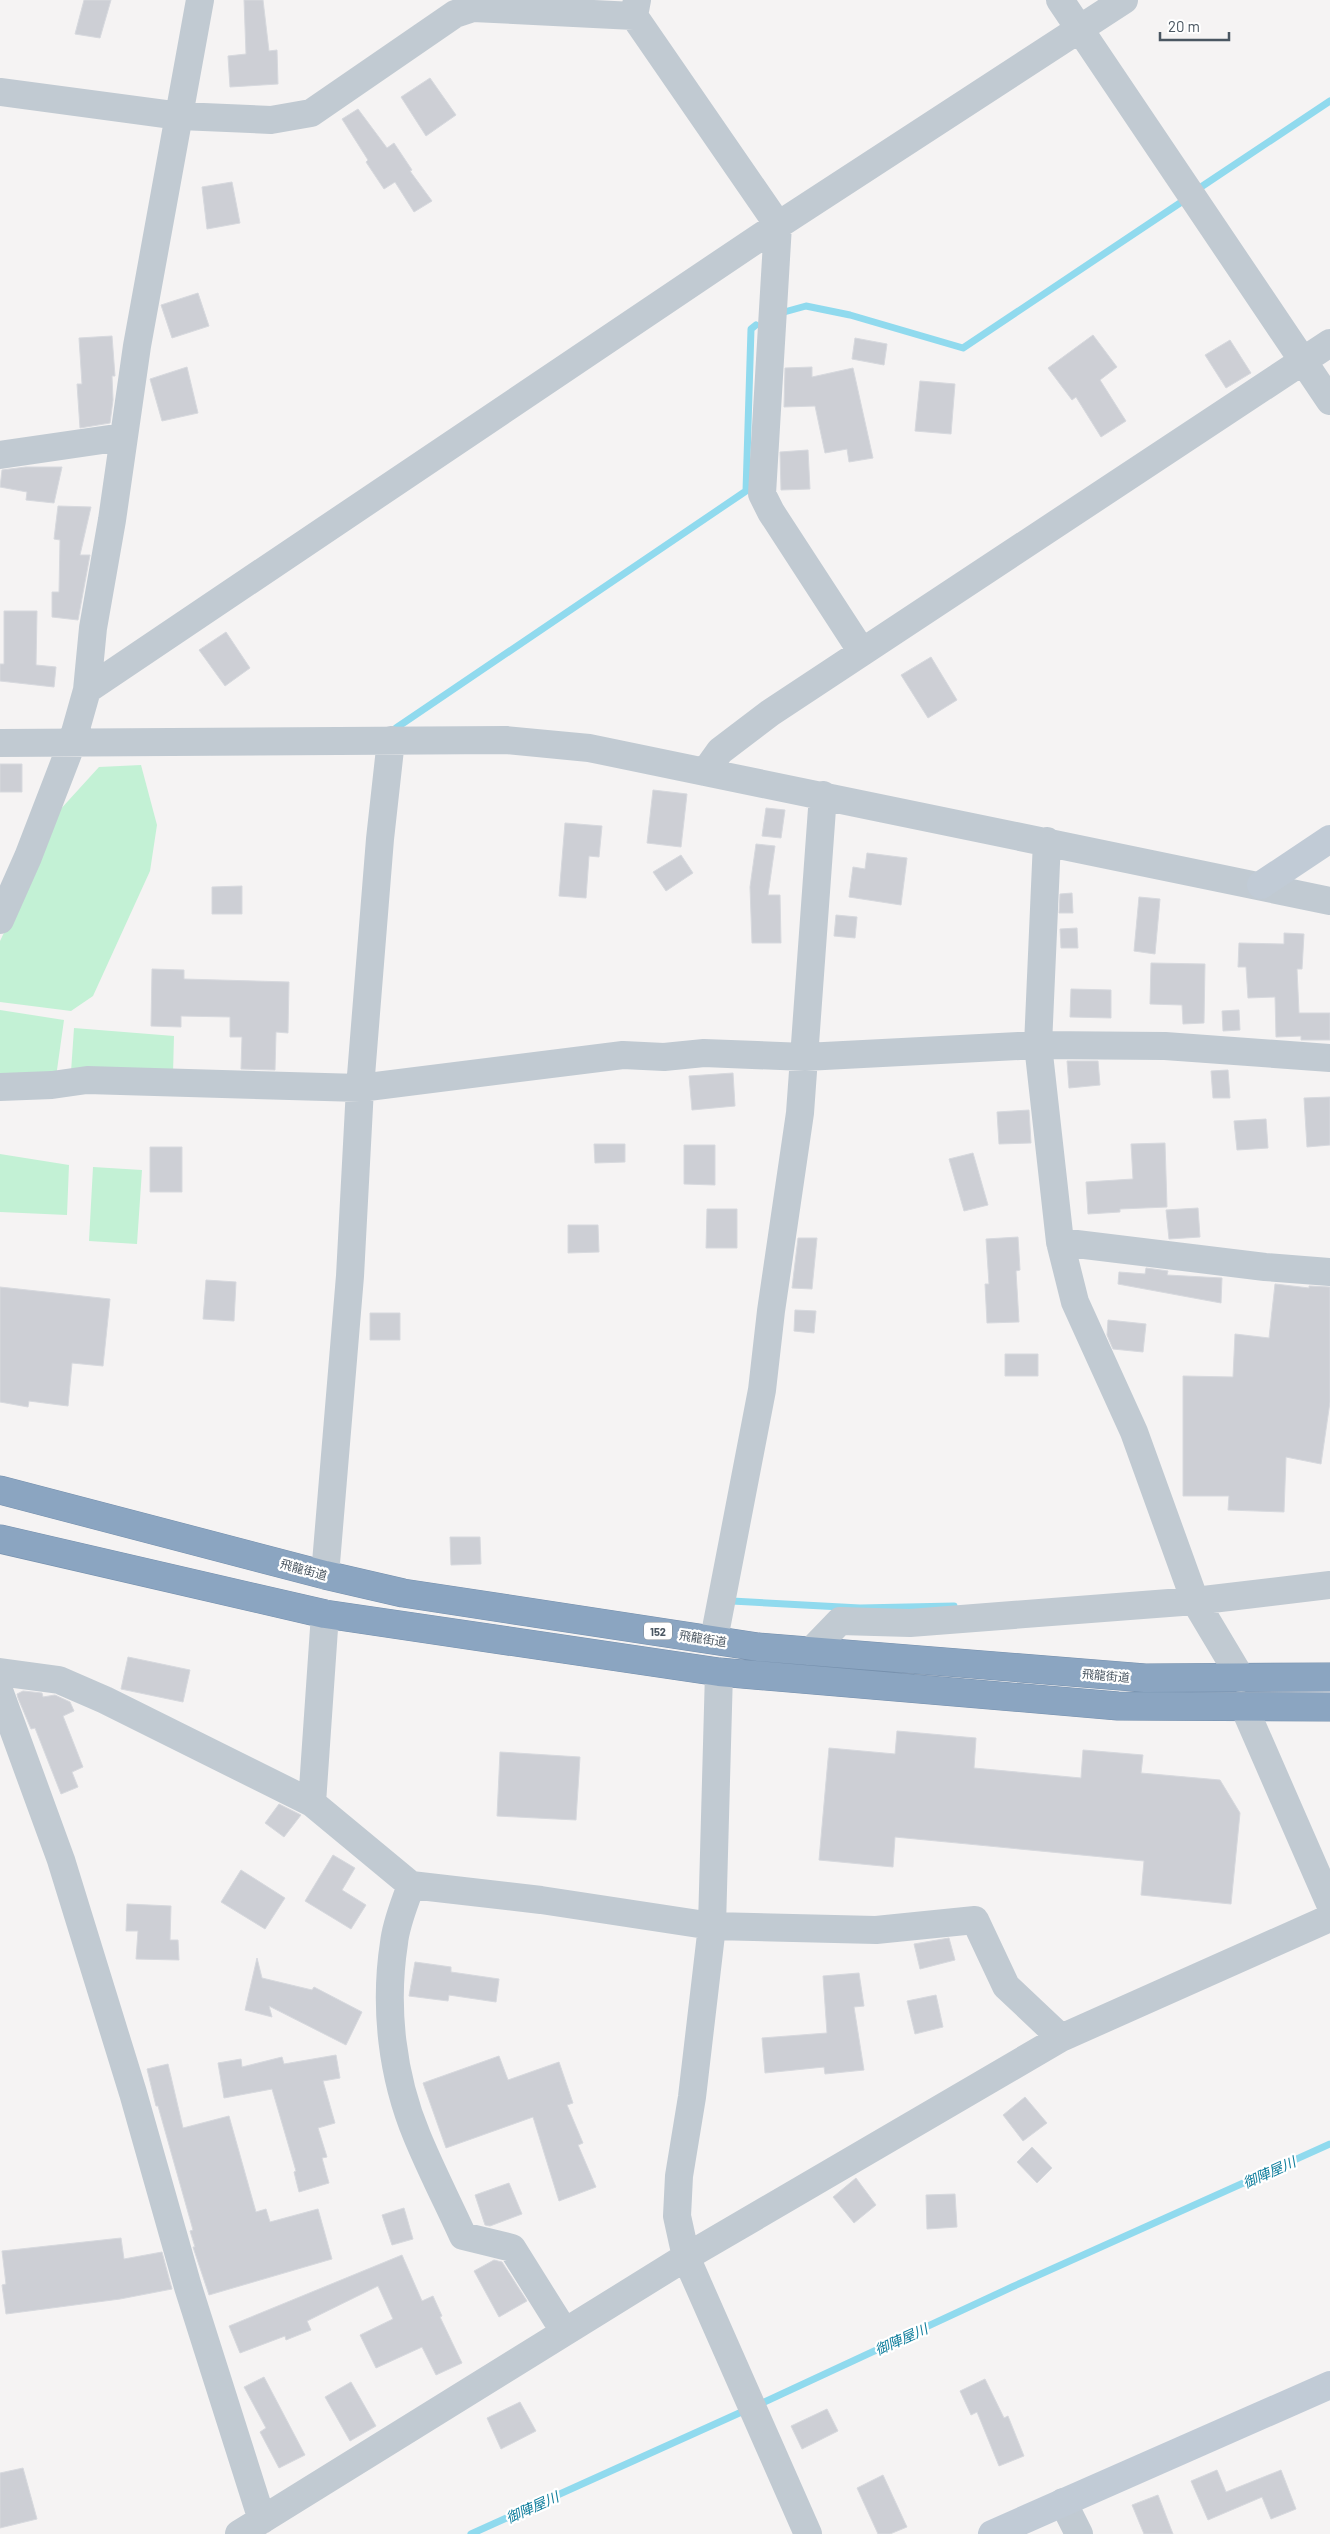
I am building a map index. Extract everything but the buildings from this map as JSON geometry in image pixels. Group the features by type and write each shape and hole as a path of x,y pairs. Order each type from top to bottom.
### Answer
{"highway":[{"name":"飛龍街道","path":"0,1490 325,1575 403,1593 758,1647 1145,1678 1330,1677"},
{"path":"0,1539 325,1614 719,1672 1118,1706 1330,1707"}],"street":[{"path":"0,920 28,857 72,743 87,690 93,628 112,520 123,437 200,0"},
{"path":"1060,0 1330,401"},
{"path":"87,690 778,225 1124,0"},
{"path":"0,92 180,116 271,120 311,114 455,14 473,8 636,8 778,225 762,494 770,512 862,652"},
{"path":"705,772 720,751 770,713 1330,343"},
{"path":"0,455 123,437"},
{"path":"325,1575 350,1276 360,1088 380,840 391,740"},
{"path":"0,743 506,740 588,748 1261,885 1330,901"},
{"path":"714,1639 762,1390 771,1311 800,1113 824,795"},
{"path":"1261,885 1330,839"},
{"path":"1047,841 1038,1045 1060,1242 1075,1302 1134,1432 1196,1601 1241,1678"},
{"path":"0,1087 52,1085 87,1080 360,1088 623,1056 664,1057 704,1053 805,1056 1038,1045 1165,1046 1330,1058"},
{"path":"1060,1242 1265,1267 1330,1272"},
{"path":"811,1651 840,1621 910,1623 1196,1601 1330,1585"},
{"path":"312,1803 325,1614"},
{"path":"0,1672 59,1680 105,1700 312,1803 411,1885 541,1900 712,1926 876,1930 975,1920 1006,1986 1061,2038"},
{"path":"719,1672 712,1926 679,2176 677,2216 686,2257 754,2407 808,2534"},
{"path":"0,1693 61,1860 133,2093 188,2287 262,2520"},
{"path":"1244,1707 1330,1904"},
{"path":"411,1885 394,1941 389,1993 390,2026 399,2076 416,2135 463,2236 512,2248 564,2331"},
{"path":"239,2534 686,2257 1061,2038 1330,1918"},
{"path":"992,2534 1330,2385"},
{"path":"1063,2502 1079,2534"}],"green space":[{"path":"141,765 157,825 150,871 93,996 71,1011 0,1002 0,941 38,862 58,812 99,767"},
{"path":"0,1010 64,1020 56,1077 0,1077"},
{"path":"74,1028 174,1036 173,1074 71,1072"},
{"path":"0,1154 69,1165 67,1215 0,1212"},
{"path":"93,1167 142,1170 137,1244 89,1241"}],"waterway":[{"path":"1201,187 1330,101"},
{"path":"777,314 806,306 850,315 963,348 1180,203"},
{"path":"396,728 746,491 751,329 756,325"},
{"path":"732,1601 860,1608 954,1606"},
{"name":"御陣屋川","path":"756,2406 1012,2287 1330,2144"},
{"name":"御陣屋川","path":"471,2534 746,2410"}]}
